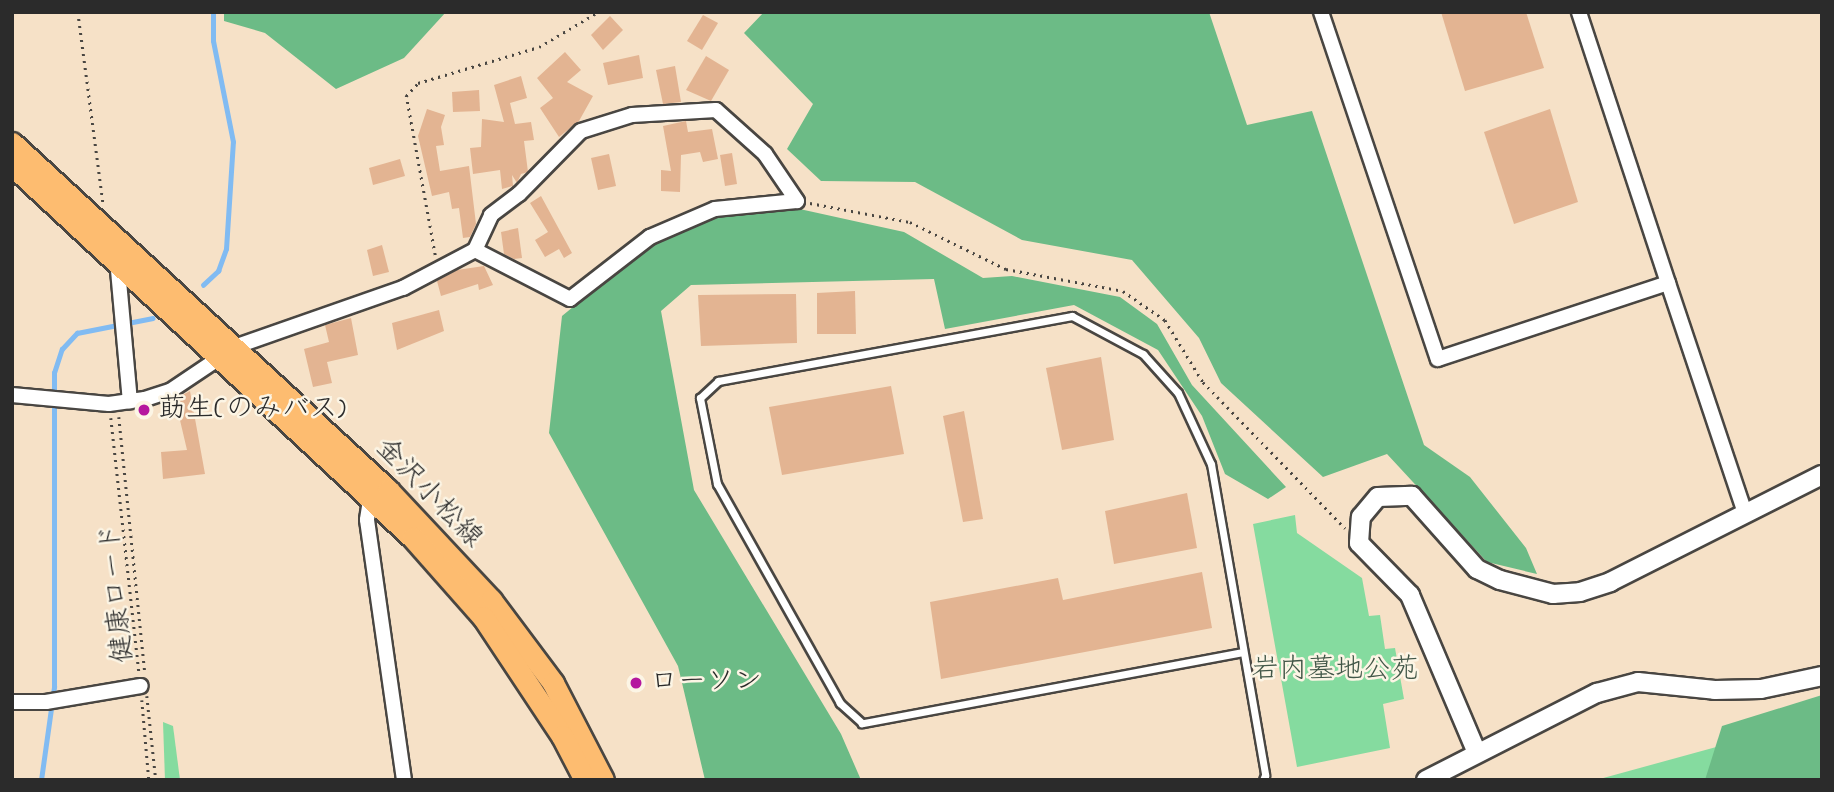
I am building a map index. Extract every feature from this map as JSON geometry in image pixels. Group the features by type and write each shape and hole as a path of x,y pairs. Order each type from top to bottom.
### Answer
{"main road":[{"name":"金沢小松線","path":"12,143 227,351 370,495 483,617 562,736 585,780"},
{"name":"金沢小松線","path":"12,165 117,259 388,490 491,600 552,683 603,780"}],"street":[{"path":"1321,12 1438,359 1668,283"},
{"path":"1579,12 1745,513"},
{"path":"12,395 119,402 170,391 227,351 403,288 475,250 491,215 519,194 581,131 632,115 716,110 765,154 797,201 715,209 650,237 570,299 475,250"},
{"path":"117,259 121,322 119,402"},
{"path":"1477,753 1410,595 1359,543 1361,517 1378,497 1412,496 1478,569 1500,580 1553,594 1580,592 1610,582 1822,475"},
{"path":"370,495 367,520 404,780"},
{"path":"1426,780 1597,693 1638,682 1715,690 1761,689 1822,676"},
{"path":"12,702 53,701 141,686"}],"lane":[{"path":"1243,652 862,723 840,704 717,484 700,398 718,381 1072,316 1143,354 1178,393 1211,464 1243,652 1263,780"}],"path":[{"path":"78,12 103,206"},
{"path":"437,268 406,96 418,83 538,47 598,12"},
{"path":"119,402 149,780"},
{"name":"健康ロード","path":"119,402 156,780"}],"green space":[{"path":"224,12 446,12 404,58 336,89 265,33 224,21"},
{"path":"764,12 1209,12 1247,125 1312,111 1424,445 1470,477 1526,548 1537,574 1487,562 1387,454 1323,477 1221,383 1199,338 1132,260 1022,240 915,182 821,181 787,149 813,104 744,33"},
{"path":"786,206 904,232 983,278 1012,276 1120,297 1157,324 1192,385 1286,487 1268,499 1225,474 1202,416 1158,350 1074,305 945,329 934,279 691,285 661,311 694,490 841,734 861,780 705,780 678,666 549,433 562,316 651,243 716,216"},
{"name":"岩内墓地公苑","path":"1295,515 1297,533 1362,578 1369,616 1380,615 1385,649 1395,648 1404,699 1383,704 1390,748 1297,767 1253,524"},
{"path":"1822,695 1822,780 1705,780 1722,726"},
{"path":"1822,718 1822,780 1596,780"},
{"path":"163,722 173,726 180,780 165,780"}],"building":[{"path":"1441,12 1526,12 1544,68 1465,91"},
{"path":"703,15 718,23 702,50 687,41"},
{"path":"610,16 623,30 603,50 591,35"},
{"path":"565,52 581,70 567,82 593,96 579,121 559,137 540,108 553,98 537,78"},
{"path":"639,55 643,78 608,85 603,63"},
{"path":"706,56 729,70 711,101 686,90"},
{"path":"675,66 681,102 663,104 656,70"},
{"path":"521,76 527,98 510,103 515,124 531,122 534,140 524,141 528,172 521,174 517,183 512,175 513,186 502,189 500,170 473,174 470,148 481,147 482,119 504,122 494,85"},
{"path":"479,90 480,111 453,112 452,92"},
{"path":"427,109 445,115 441,127 444,145 436,146 440,171 469,166 476,224 470,237 463,238 459,208 452,209 449,192 432,196 418,136"},
{"path":"1550,109 1578,202 1514,224 1484,132"},
{"path":"686,121 688,132 712,129 718,159 703,162 700,152 681,155 680,192 661,191 661,170 671,171 663,126"},
{"path":"732,153 737,184 725,186 720,155"},
{"path":"609,154 616,186 598,190 591,158"},
{"path":"400,159 405,176 373,185 369,168"},
{"path":"541,196 572,253 564,258 559,249 545,257 535,240 548,232 530,203"},
{"path":"518,228 522,258 514,259 504,254 501,232"},
{"path":"382,245 389,272 373,276 367,250"},
{"path":"484,266 493,285 479,290 478,284 441,296 437,281 457,270"},
{"path":"855,291 856,334 817,334 817,293"},
{"path":"796,294 797,343 701,346 698,295"},
{"path":"439,310 444,331 397,350 392,323"},
{"path":"351,318 358,355 327,362 332,383 313,387 304,349 329,342 325,325"},
{"path":"1101,357 1114,440 1062,450 1046,368"},
{"path":"891,386 904,454 782,475 769,407"},
{"path":"190,391 205,474 163,479 161,452 187,450 175,399"},
{"path":"964,411 983,519 963,522 943,416"},
{"path":"1187,493 1197,548 1114,564 1105,511"},
{"path":"1202,572 1212,628 941,679 930,602 1058,578 1063,600"}],"waterway":[{"path":"203,285 218,271 226,249 233,142 213,41 213,12"},
{"path":"41,780 54,687 54,373 62,349 77,333 153,318"}],"place":[{"name":"莇生(のみバス)","path":"144,410"},
{"name":"ローソン","path":"636,683"}]}
